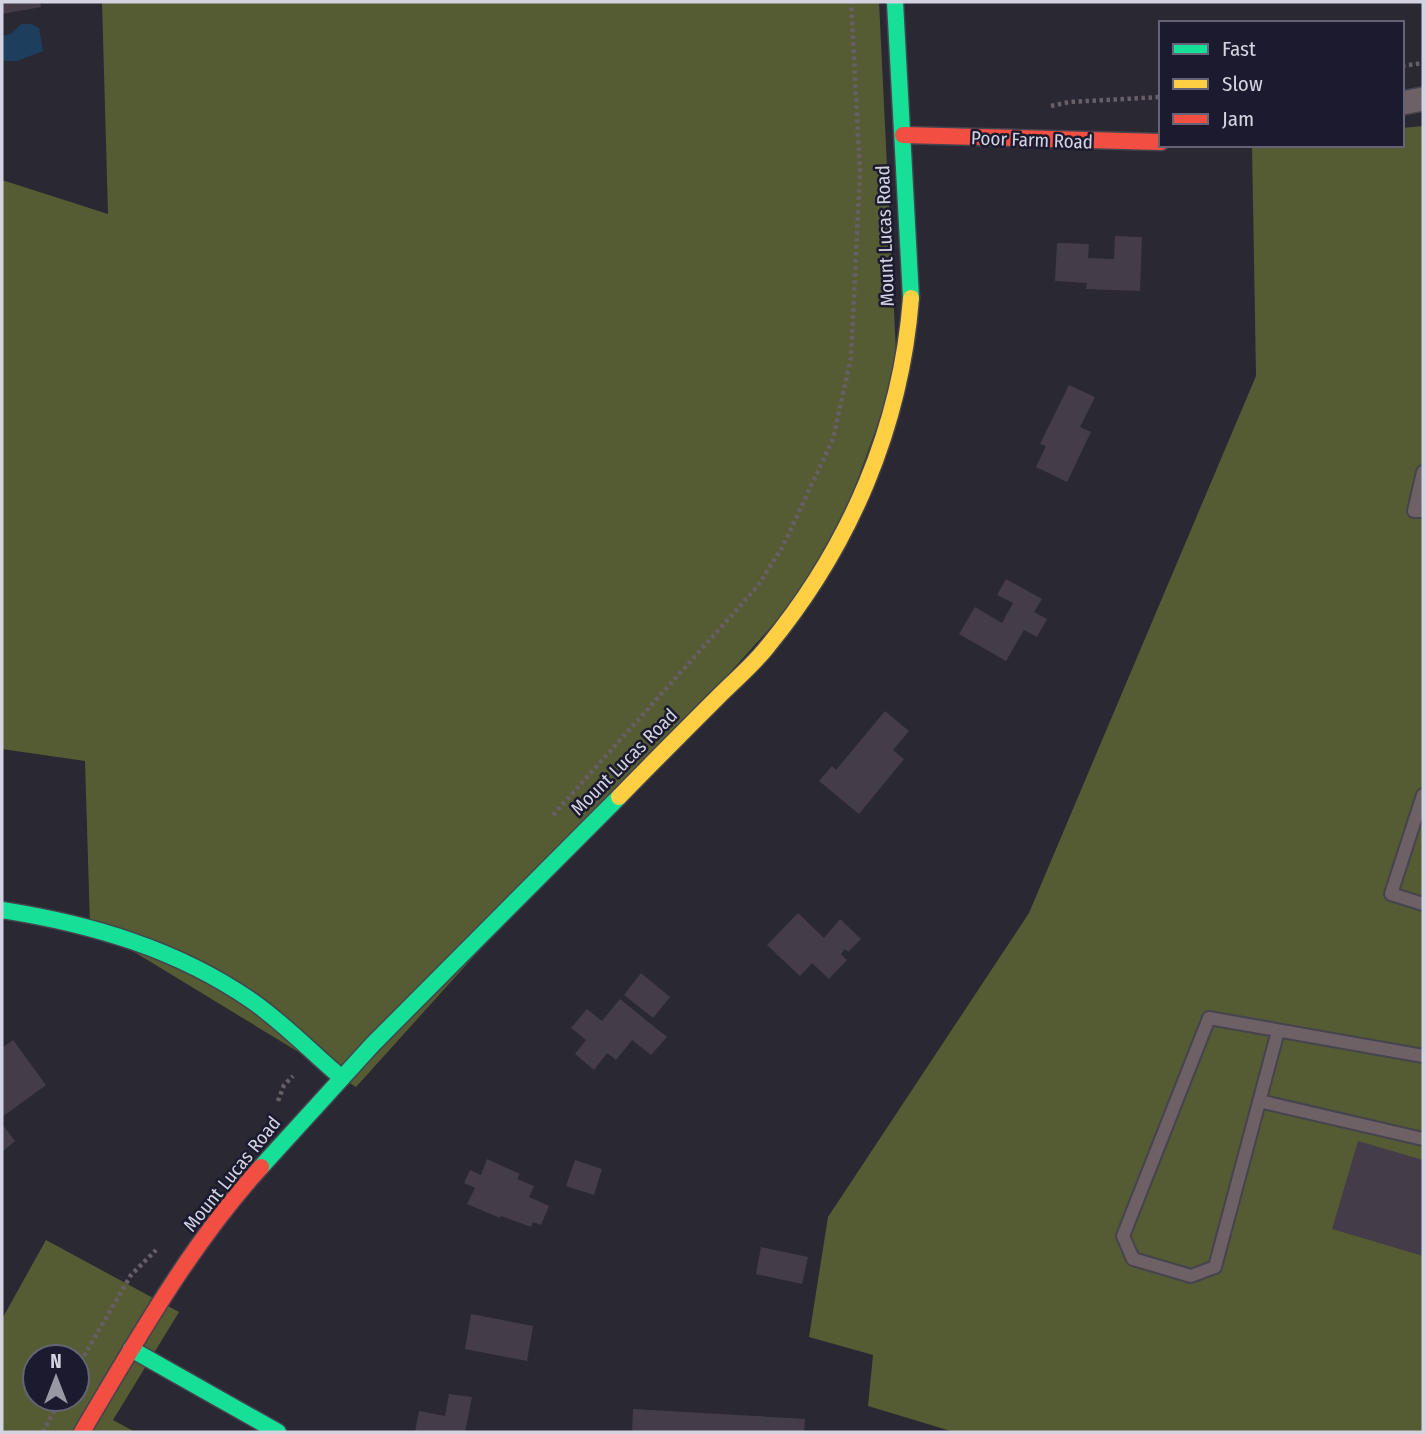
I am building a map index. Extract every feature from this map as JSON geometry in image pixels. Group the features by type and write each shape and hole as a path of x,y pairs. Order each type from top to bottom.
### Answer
{"street":[{"name":"Mount Lucas Road","path":"82,1432 131,1349 193,1255 252,1177 342,1078 767,648 804,600 837,549 868,485 888,428 903,369 911,298 895,2"},
{"path":"1404,103 1423,99"},
{"name":"Poor Farm Road","path":"903,135 1159,142"},
{"path":"2,910 56,918 120,936 172,956 254,1001 342,1078"},
{"path":"131,1349 278,1432"}],"lane":[{"path":"1423,472 1415,511 1423,511"},
{"path":"1423,795 1391,894 1423,904"},
{"path":"1278,1031 1215,1268 1191,1276 1133,1259 1123,1236 1209,1018 1423,1056"},
{"path":"1259,1101 1423,1139"}],"path":[{"path":"548,820 757,587 783,546 833,439 851,358 860,171 851,2"},
{"path":"1404,65 1423,63"},
{"path":"43,1432 53,1413"}],"green space":[{"path":"102,2 879,2 897,372 826,566 356,1087 90,925 85,761 2,749 2,180 108,214"},
{"path":"1423,126 1423,1432 954,1432 868,1406 873,1355 809,1337 828,1217 1029,913 1256,376 1252,147 1404,147 1404,128"},
{"path":"46,1240 179,1312 113,1420 135,1432 2,1432 2,1319"}],"water":[{"path":"21,24 31,24 39,28 43,51 17,61 2,61 2,36 11,34"}],"building":[{"path":"2,2 40,2 41,7 2,14"},
{"path":"1115,236 1142,237 1140,291 1086,289 1087,283 1055,281 1057,243 1089,244 1088,258 1114,259"},
{"path":"1069,385 1095,397 1080,427 1091,432 1067,482 1036,467 1046,446 1040,444"},
{"path":"1006,579 1042,599 1034,612 1047,619 1037,637 1024,630 1006,661 959,634 975,607 1002,623 1013,603 997,595"},
{"path":"885,711 909,731 893,750 904,759 859,814 819,781 832,766 836,770"},
{"path":"798,913 824,938 840,919 861,939 848,952 845,949 841,954 847,960 829,979 812,963 800,976 767,945"},
{"path":"641,973 670,997 653,1018 624,995"},
{"path":"620,999 667,1037 651,1055 632,1040 616,1060 607,1053 594,1070 575,1054 586,1040 571,1028 587,1009 602,1021"},
{"path":"13,1040 46,1085 2,1117 2,1048"},
{"path":"2,1124 15,1141 2,1152"},
{"path":"1358,1141 1423,1160 1423,1256 1332,1229"},
{"path":"487,1159 520,1174 517,1179 534,1186 529,1197 549,1206 541,1225 533,1222 531,1227 467,1204 475,1188 464,1183 470,1170 481,1175"},
{"path":"575,1160 602,1169 594,1195 566,1186"},
{"path":"761,1247 808,1257 802,1284 756,1274"},
{"path":"471,1314 533,1326 527,1361 465,1349"},
{"path":"449,1394 472,1397 465,1432 415,1432 419,1411 445,1416"},
{"path":"633,1409 805,1419 804,1432 632,1432"}],"traffic: fast":[{"path":"895,2 911,298"},
{"path":"261,1167 373,1044 619,797"},
{"path":"2,910 100,931 132,941 194,967 252,1001 342,1078"},
{"path":"131,1349 278,1432"}],"traffic: slow":[{"path":"619,797 763,653 824,568 847,526 883,438 896,393 911,298"}],"traffic: jam":[{"path":"903,135 1159,142"},
{"path":"82,1432 187,1261 261,1167"}]}
